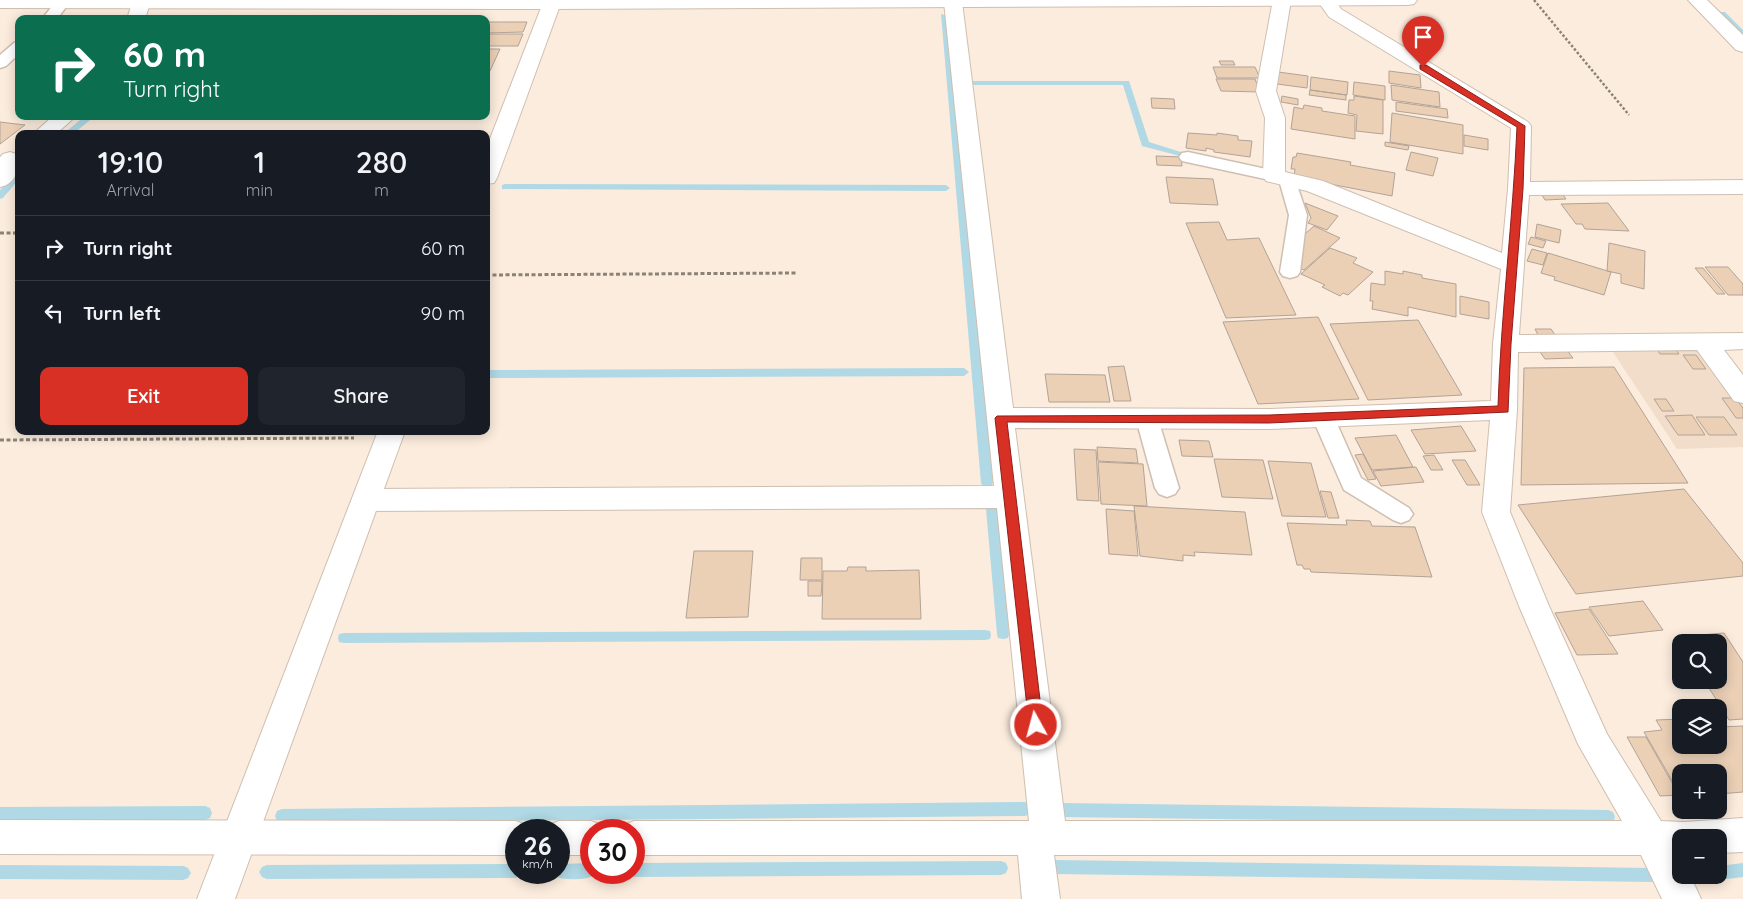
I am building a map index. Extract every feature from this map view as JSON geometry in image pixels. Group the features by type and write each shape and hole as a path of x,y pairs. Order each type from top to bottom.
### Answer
{"street":[{"path":"1282,0 1266,91 1275,118 1281,178 1315,186 1512,265"},
{"path":"1326,0 1335,13 1521,126 1496,512 1534,606 1595,744 1667,838 1682,899"},
{"path":"0,3 62,3 140,7 552,2 1408,0"},
{"path":"1697,0 1743,46"},
{"path":"490,167 552,2"},
{"path":"953,2 1010,497 1042,839 1041,899"},
{"path":"47,130 61,120"},
{"path":"0,181 8,171 10,158"},
{"path":"1518,189 1743,187"},
{"path":"1506,344 1743,341"},
{"path":"1704,342 1743,394"},
{"path":"1000,418 1269,419 1504,410"},
{"path":"216,899 391,435"},
{"path":"366,500 1010,497"},
{"path":"1727,836 1743,835"},
{"path":"0,837 505,838"},
{"path":"645,838 1667,838"}],"lane":[{"path":"52,15 62,3"},
{"path":"0,63 15,50"},
{"path":"1188,156 1281,178 1298,215 1290,272"},
{"path":"1323,417 1352,484 1402,514"},
{"path":"1148,419 1167,488"}],"path":[{"path":"1534,0 1629,115"},
{"path":"0,233 15,233"},
{"path":"490,274 797,273"},
{"path":"0,440 326,435"}],"shaded area":[{"path":"1693,345 1703,351 1743,404 1743,447 1677,449 1609,346"}],"building":[{"path":"490,22 527,22 523,32 490,33"},
{"path":"490,34 523,34 518,46 490,46"},
{"path":"490,49 500,49 490,71"},
{"path":"1219,61 1233,61 1235,65 1221,65"},
{"path":"1213,67 1255,67 1260,78 1217,78"},
{"path":"1389,71 1420,75 1421,88 1389,83"},
{"path":"1278,72 1308,76 1307,88 1277,84"},
{"path":"1311,77 1348,82 1347,95 1310,90"},
{"path":"1216,79 1255,79 1260,92 1221,91"},
{"path":"1354,82 1385,86 1385,100 1353,95"},
{"path":"1391,85 1439,92 1440,107 1392,100"},
{"path":"1310,90 1346,95 1346,100 1309,95"},
{"path":"1282,96 1298,99 1298,105 1281,102"},
{"path":"1354,96 1383,100 1383,134 1356,131 1357,115 1348,113 1349,100 1354,100"},
{"path":"1151,98 1174,99 1175,109 1152,108"},
{"path":"1396,102 1447,109 1448,118 1396,111"},
{"path":"1304,105 1322,108 1322,111 1355,116 1355,139 1291,129 1294,107 1303,109"},
{"path":"1392,113 1463,125 1463,154 1390,142"},
{"path":"0,122 25,125 18,130 15,130 15,133 0,144"},
{"path":"1188,133 1217,135 1217,133 1238,136 1238,140 1252,141 1250,157 1214,152 1214,150 1206,148 1206,151 1186,148"},
{"path":"1464,135 1488,139 1488,150 1464,146"},
{"path":"1385,142 1409,146 1408,150 1385,146"},
{"path":"1411,152 1438,158 1433,176 1406,170"},
{"path":"1297,153 1351,162 1350,165 1395,173 1392,196 1294,177 1295,169 1291,169 1293,157 1296,157"},
{"path":"1156,156 1181,157 1182,166 1157,165"},
{"path":"1166,177 1213,179 1218,205 1170,203"},
{"path":"1542,195 1563,195 1566,199 1545,200"},
{"path":"1305,203 1338,216 1327,230 1308,223 1311,218"},
{"path":"1608,203 1629,231 1585,229 1582,224 1576,224 1561,204"},
{"path":"1219,222 1227,240 1259,238 1296,315 1226,318 1186,223"},
{"path":"1537,224 1561,230 1559,243 1535,237"},
{"path":"1314,226 1340,238 1304,270 1299,268 1305,234"},
{"path":"1531,237 1546,241 1543,248 1528,244"},
{"path":"1609,243 1645,251 1644,289 1621,283 1621,274 1607,271"},
{"path":"1330,248 1357,258 1353,263 1373,272 1348,295 1343,293 1340,296 1322,287 1325,285 1301,274"},
{"path":"1532,249 1547,253 1543,265 1527,261"},
{"path":"1548,253 1611,272 1604,295 1554,280 1555,277 1541,273"},
{"path":"1705,267 1728,267 1743,284 1743,295 1728,295"},
{"path":"1695,268 1703,268 1725,294 1717,294"},
{"path":"1385,271 1403,274 1403,271 1422,275 1422,278 1456,284 1456,317 1408,307 1408,316 1372,309 1373,301 1370,301 1371,283 1385,285"},
{"path":"1460,296 1489,302 1489,319 1460,314"},
{"path":"1318,317 1359,399 1258,404 1223,322"},
{"path":"1418,320 1462,395 1368,400 1330,324"},
{"path":"1535,329 1551,329 1555,335 1538,335"},
{"path":"1656,348 1675,348 1679,354 1660,354"},
{"path":"1538,349 1566,349 1573,358 1545,359"},
{"path":"1683,355 1696,355 1706,369 1693,369"},
{"path":"1124,366 1131,401 1114,401 1108,367"},
{"path":"1614,367 1688,483 1521,485 1524,368"},
{"path":"1045,374 1105,375 1110,402 1049,402"},
{"path":"1722,398 1735,398 1743,408 1743,418 1736,418"},
{"path":"1654,399 1666,399 1674,411 1662,411"},
{"path":"1692,415 1705,435 1678,435 1665,416"},
{"path":"1696,417 1724,417 1737,435 1709,435"},
{"path":"1461,426 1476,451 1425,454 1411,430"},
{"path":"1396,435 1413,467 1372,470 1355,438"},
{"path":"1179,440 1209,441 1213,457 1182,456"},
{"path":"1097,447 1136,449 1138,463 1098,461"},
{"path":"1074,449 1096,450 1099,501 1077,500"},
{"path":"1363,454 1376,479 1368,480 1355,455"},
{"path":"1434,455 1443,470 1431,470 1423,456"},
{"path":"1214,459 1263,460 1273,499 1222,497"},
{"path":"1452,460 1465,460 1480,485 1467,485"},
{"path":"1268,461 1311,463 1326,517 1282,516"},
{"path":"1098,462 1143,464 1147,506 1101,504"},
{"path":"1416,467 1424,482 1381,486 1373,471"},
{"path":"1684,489 1743,563 1743,576 1576,594 1518,505"},
{"path":"1320,491 1331,492 1339,518 1328,518"},
{"path":"1134,506 1245,512 1252,555 1194,552 1195,556 1183,555 1183,561 1140,556"},
{"path":"1106,509 1134,511 1138,556 1109,554"},
{"path":"1346,520 1370,521 1372,526 1415,527 1432,577 1311,572 1310,569 1304,569 1302,565 1297,565 1287,523 1347,525"},
{"path":"694,551 753,551 748,617 686,618"},
{"path":"801,558 822,558 822,580 800,580"},
{"path":"848,567 866,567 866,571 919,570 921,619 822,619 823,571 847,571"},
{"path":"808,581 822,581 821,596 808,596"},
{"path":"1643,601 1663,630 1609,636 1589,607"},
{"path":"1589,609 1618,654 1577,655 1555,613"},
{"path":"1727,638 1743,662 1743,719 1729,720 1727,717 1727,699 1716,699 1710,689 1727,689"},
{"path":"1672,719 1672,754 1727,754 1727,727 1743,726 1743,792 1727,793 1727,764 1672,764 1672,780 1644,732 1662,730 1656,720"},
{"path":"1627,737 1646,737 1672,783 1672,795 1660,796"}],"waterway":[{"path":"1722,14 1743,34"},
{"path":"944,16 987,483"},
{"path":"968,83 1126,83 1145,144 1180,153"},
{"path":"72,130 86,120"},
{"path":"0,196 15,178"},
{"path":"505,187 946,188"},
{"path":"490,374 964,372"},
{"path":"992,509 1003,634"},
{"path":"344,638 985,635"},
{"path":"282,816 1025,809"},
{"path":"1060,810 1608,817"},
{"path":"0,814 205,813"},
{"path":"1055,867 1652,875"},
{"path":"645,870 1001,868"},
{"path":"570,871 580,870"},
{"path":"1727,872 1743,870"},
{"path":"267,872 505,871"},
{"path":"0,872 183,873"}],"route":[{"path":"1036,725 1000,418 1269,419 1504,410 1506,344 1521,126 1423,67"}]}
